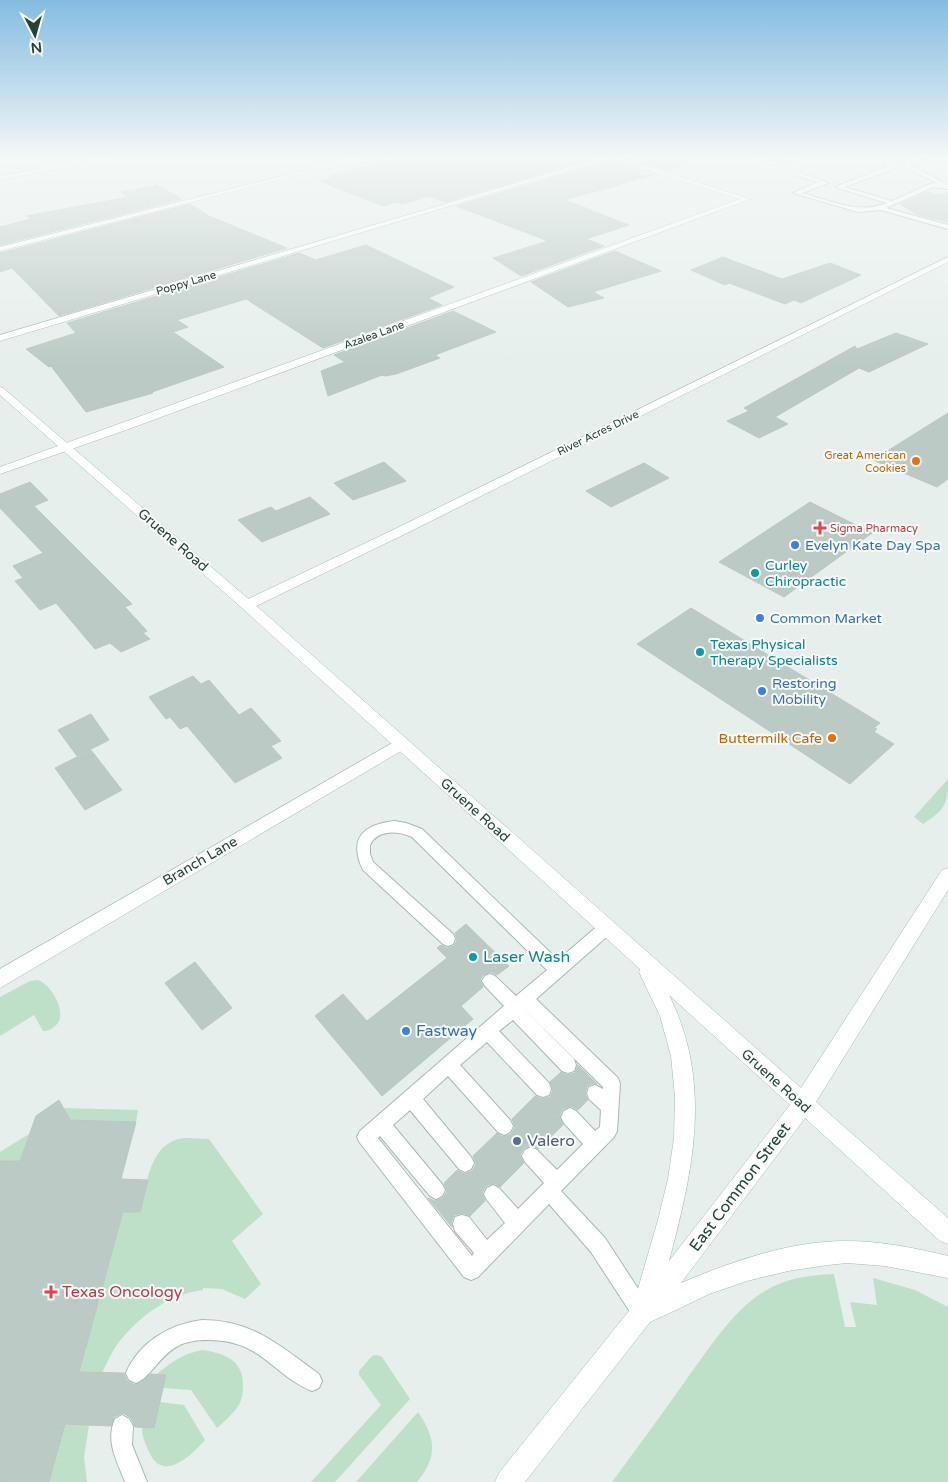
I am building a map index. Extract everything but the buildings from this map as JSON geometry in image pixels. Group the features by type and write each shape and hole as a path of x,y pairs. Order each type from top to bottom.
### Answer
{"street":[{"path":"0,249 82,228"},
{"name":"Poppy Lane","path":"0,338 369,228"},
{"name":"Azalea Lane","path":"0,471 665,228"},
{"name":"River Acres Drive","path":"247,605 948,259"},
{"name":"Gruene Road","path":"0,390 247,605 641,960 948,1233"},
{"name":"Branch Lane","path":"0,979 401,744"},
{"name":"East Common Street","path":"508,1482 643,1314 802,1104 948,875"},
{"path":"641,960 666,1005 684,1069 687,1094 686,1127 672,1209 643,1314"},
{"path":"643,1314 683,1292 728,1275 793,1258 848,1252 915,1259 948,1268"}],"lane":[{"path":"448,938 368,866 363,858 362,848 366,839 374,831 385,826 396,825 408,828 416,833 558,970"},
{"path":"490,981 518,1005 612,1084 608,1130 471,1270 366,1137 518,1005 606,928"},
{"path":"518,1005 568,1066"},
{"path":"488,1031 543,1089"},
{"path":"449,1065 504,1126"},
{"path":"595,1093 610,1107"},
{"path":"411,1098 465,1163"},
{"path":"570,1117 595,1144"},
{"path":"381,1124 436,1190"},
{"path":"531,1156 552,1187 598,1245 643,1314"},
{"path":"493,1194 517,1223"},
{"path":"462,1224 487,1254"},
{"path":"136,1373 145,1360 159,1346 177,1334 194,1329 228,1331 252,1339 312,1381"},
{"path":"122,1426 122,1445 136,1482"}],"green space":[{"path":"948,779 944,806 936,815 923,824 914,817"},
{"path":"38,980 49,988 57,1001 60,1009 58,1022 48,1031 43,1031 34,1015 0,1036 0,997 30,981"},
{"path":"64,1108 138,1110 136,1122 69,1120"},
{"path":"29,1134 20,1161 0,1161 0,1152"},
{"path":"184,1138 209,1139 263,1214 232,1241 261,1284 245,1299 222,1289 203,1288 203,1290 190,1292 167,1301 146,1315 127,1332 114,1349 102,1373 79,1372 123,1212 140,1212 148,1177 157,1156 163,1147 172,1141"},
{"path":"834,1274 845,1327 856,1327 850,1302 877,1305 873,1278 915,1290 948,1307 948,1482 612,1482 712,1343 742,1309 765,1291 781,1283 807,1276"},
{"path":"202,1350 218,1353 231,1359 240,1370 242,1377 243,1394 239,1405 217,1428 191,1390 163,1388 166,1376 156,1375 177,1359"},
{"path":"372,1356 382,1357 410,1399 335,1482 311,1482 381,1405 359,1375 359,1371"},
{"path":"160,1402 184,1405 205,1440 186,1458 170,1466 163,1466 156,1462 150,1454 143,1435 142,1428 154,1428"},
{"path":"418,1412 428,1430 432,1447 429,1464 417,1482 356,1482"},
{"path":"65,1424 89,1425 84,1457 87,1482 49,1482"}],"place":[{"name":"Great American Cookies","path":"916,461"},
{"name":"Sigma Pharmacy","path":"820,528"},
{"name":"Evelyn Kate Day Spa","path":"795,545"},
{"name":"Curley Chiropractic","path":"755,573"},
{"name":"Common Market","path":"760,618"},
{"name":"Texas Physical Therapy Specialists","path":"700,652"},
{"name":"Restoring Mobility","path":"762,691"},
{"name":"Buttermilk Cafe","path":"832,738"},
{"name":"Laser Wash","path":"473,957"},
{"name":"Fastway","path":"406,1031"},
{"name":"Valero","path":"517,1141"},
{"name":"Texas Oncology","path":"51,1292"}]}
